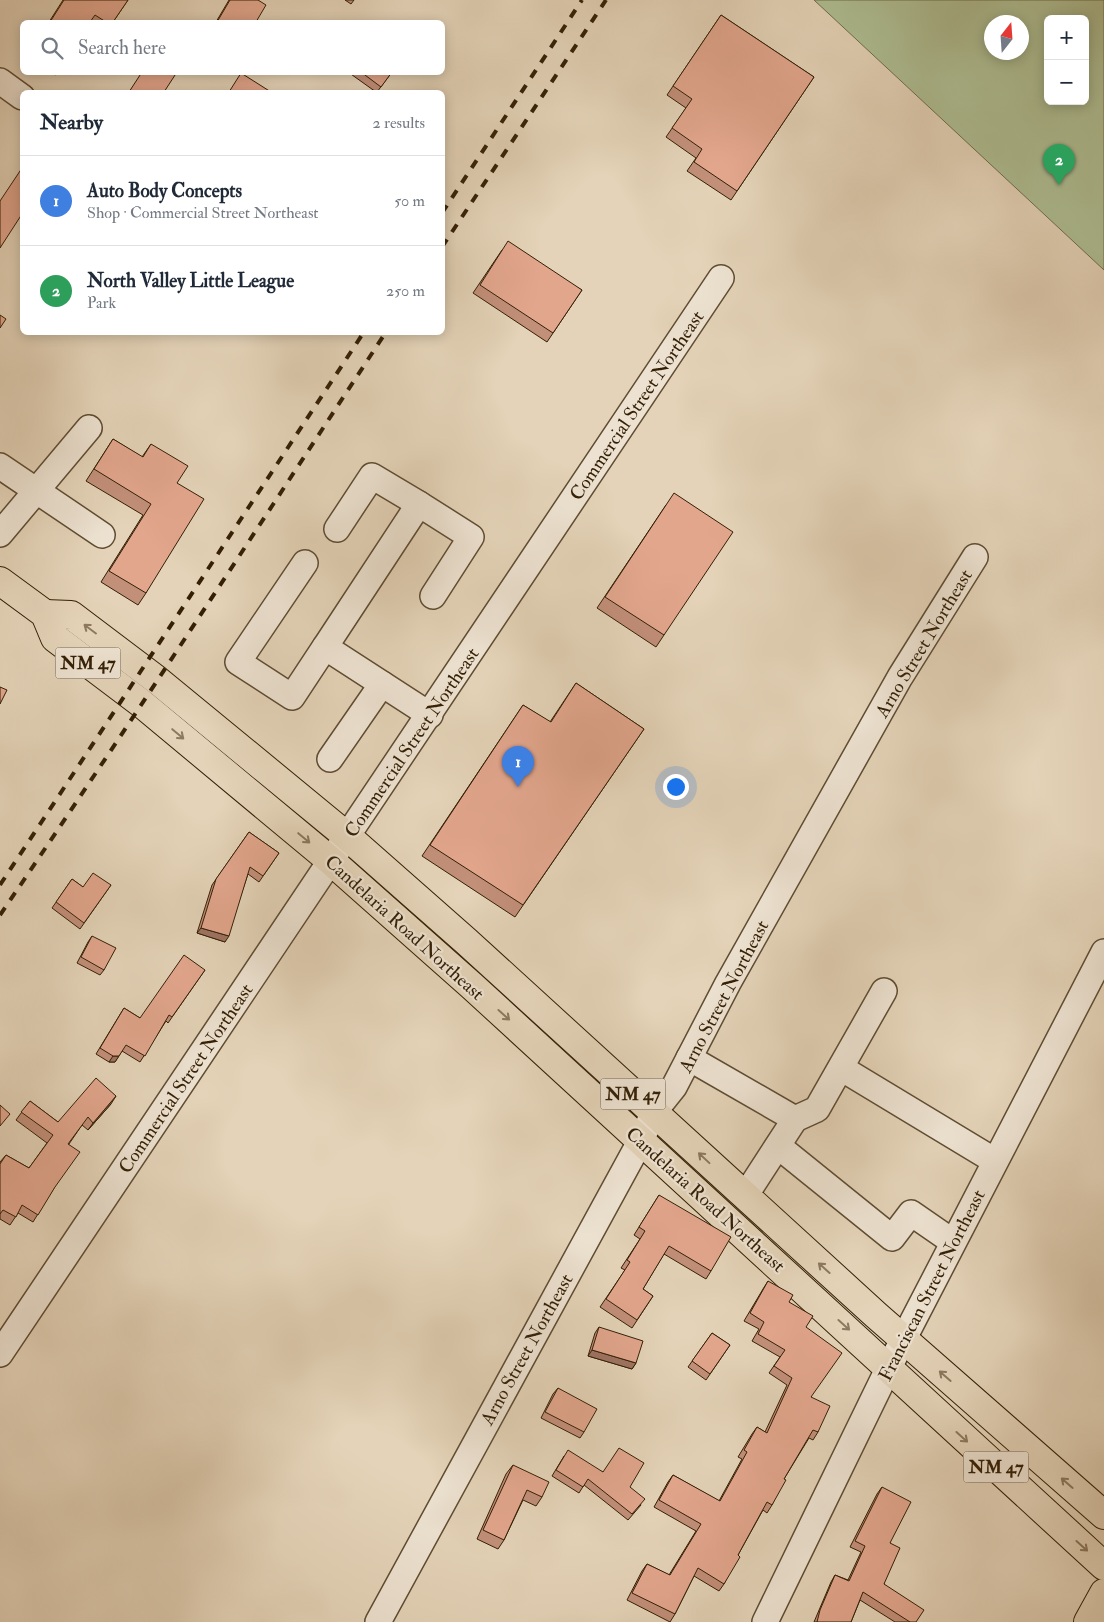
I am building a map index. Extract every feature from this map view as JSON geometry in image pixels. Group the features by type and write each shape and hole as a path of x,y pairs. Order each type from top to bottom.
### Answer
{"main road":[{"path":"1,582 45,614"},
{"name":"Candelaria Road Northeast","path":"1104,1515 745,1196 348,837 157,680 71,615 45,614 55,638 141,703 331,860 641,1140 1104,1566"},
{"path":"1088,1622 1104,1593"}],"street":[{"path":"0,81 20,96"},
{"name":"Commercial Street Northeast","path":"0,1354 721,278"},
{"path":"0,534 89,428"},
{"path":"0,466 102,534"},
{"path":"337,529 372,476 471,537 433,596"},
{"path":"305,563 238,662 292,697 419,504"},
{"name":"Arno Street Northeast","path":"378,1622 641,1140 654,1112 674,1087 728,983 896,685 975,558"},
{"path":"325,647 430,714"},
{"path":"330,759 382,684"},
{"name":"Franciscan Street Northeast","path":"764,1622 889,1367 1104,952"},
{"path":"745,1196 795,1118 817,1109 884,991"},
{"path":"690,1058 795,1118"},
{"path":"841,1068 995,1161"},
{"path":"778,1146 892,1238 911,1213 954,1242"}],"green space":[{"path":"814,0 1104,0 1104,270"}],"building":[{"path":"64,0 128,0 114,20 103,20 95,15 91,20 51,20"},
{"path":"230,0 258,0 266,5 257,20 218,20"},
{"path":"721,15 814,77 737,191 694,162 702,149 672,128 692,99 673,86"},
{"path":"140,75 175,75 165,90 130,90"},
{"path":"240,75 244,75 268,90 230,90"},
{"path":"365,75 390,75 381,87"},
{"path":"20,171 20,217 0,248 0,201"},
{"path":"508,241 582,290 553,333 480,285"},
{"path":"0,315 6,319 0,328"},
{"path":"113,439 143,457 151,444 188,466 177,483 204,499 146,593 109,571 151,504 94,469"},
{"path":"674,493 733,532 664,635 605,597"},
{"path":"576,683 644,729 523,905 430,845 523,705 551,722"},
{"path":"0,687 7,690 0,704"},
{"path":"249,832 279,853 263,876 250,867 229,936 201,928 216,879"},
{"path":"93,873 111,885 84,923 56,902 72,879 83,887"},
{"path":"92,936 116,948 104,970 81,957"},
{"path":"184,955 205,970 172,1017 169,1015 145,1056 126,1045 119,1056 113,1056 100,1048 124,1008 140,1018"},
{"path":"96,1078 116,1096 93,1123 88,1117 68,1144 80,1152 38,1215 22,1205 16,1217 3,1210 0,1214 0,1164 6,1155 29,1168 53,1135 21,1112 30,1101 58,1122"},
{"path":"0,1105 10,1114 0,1126"},
{"path":"659,1195 731,1237 711,1271 669,1246 643,1289 653,1296 637,1320 606,1299 630,1262 627,1260 645,1231 639,1227"},
{"path":"768,1281 793,1295 789,1302 813,1316 806,1327 842,1353 811,1397 830,1406 818,1432 813,1430 784,1479 786,1480 772,1505 767,1502 738,1555 740,1557 724,1584 698,1568 675,1614 632,1593 647,1564 670,1575 701,1524 659,1500 673,1475 720,1501 747,1452 744,1450 757,1427 767,1433 792,1378 774,1366 785,1350 758,1334 764,1322 750,1313"},
{"path":"599,1327 643,1341 636,1363 592,1350"},
{"path":"712,1333 730,1345 710,1374 692,1361"},
{"path":"558,1388 597,1409 584,1432 545,1412"},
{"path":"619,1448 644,1463 630,1487 645,1499 632,1514 588,1479 583,1487 556,1470 568,1450 603,1472"},
{"path":"513,1465 549,1482 542,1497 527,1490 504,1540 483,1530"},
{"path":"882,1487 911,1502 890,1543 900,1548 884,1584 924,1610 916,1622 910,1622 863,1592 851,1622 817,1622 835,1575 849,1581 865,1546 855,1541"}],"railway":[{"path":"445,208 582,0"},
{"path":"445,242 606,0"},
{"path":"0,885 362,335"},
{"path":"0,915 146,698 384,335"}],"place":[{"name":"North Valley Little League","path":"1059,185"},
{"name":"Auto Body Concepts","path":"518,787"}]}
